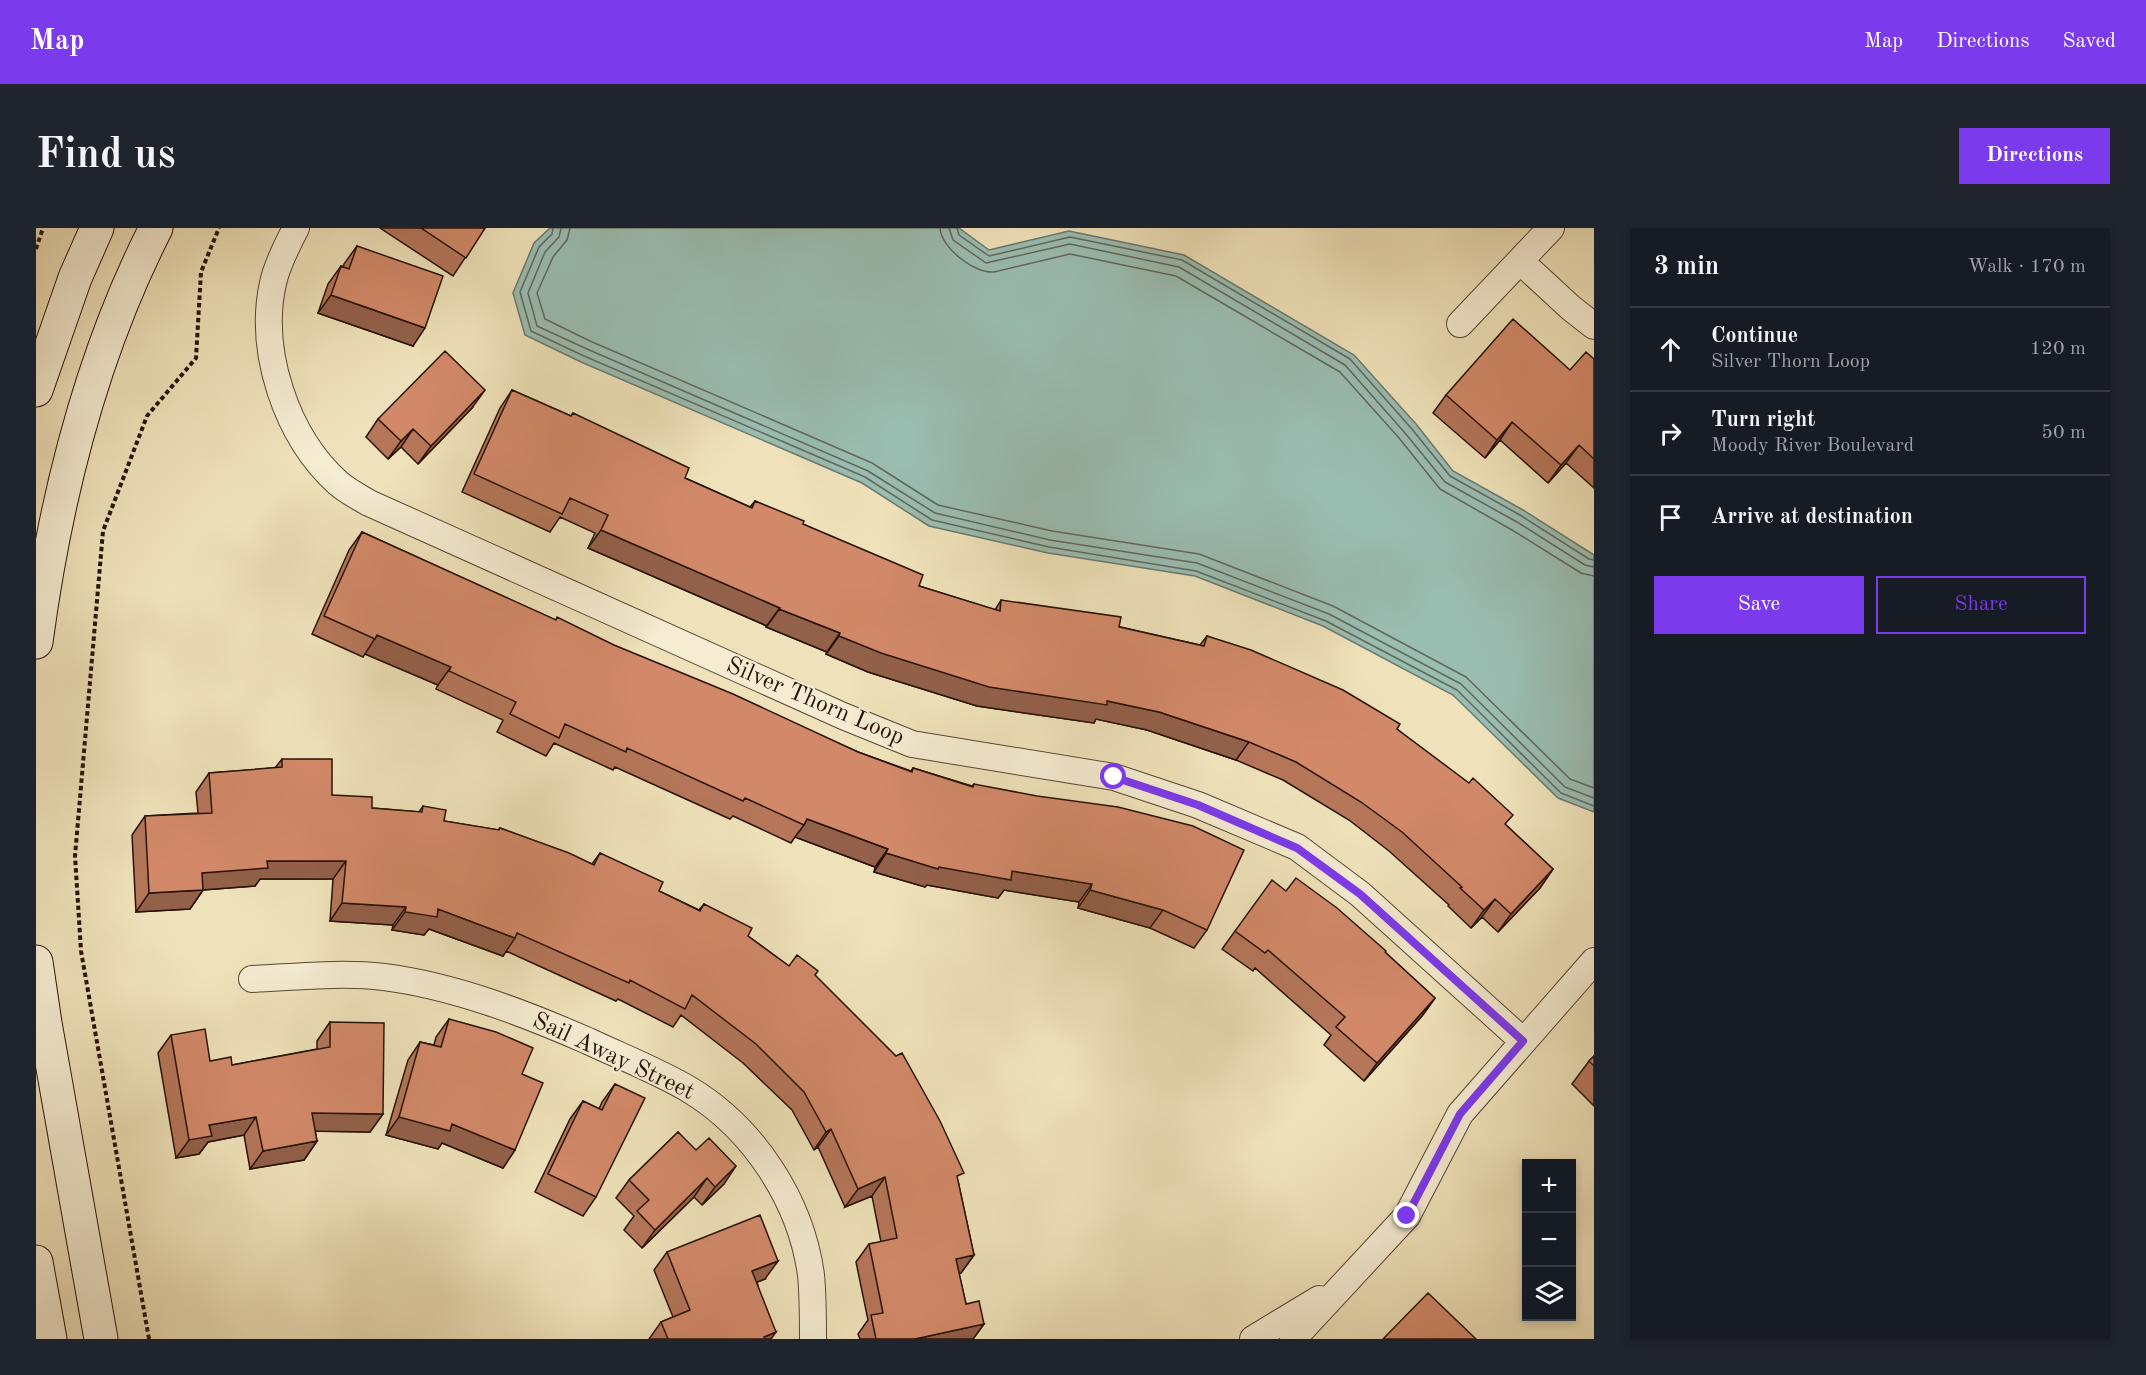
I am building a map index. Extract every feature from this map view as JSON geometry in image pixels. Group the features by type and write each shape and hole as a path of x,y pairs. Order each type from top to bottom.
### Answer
{"main road":[{"path":"36,390 75,278 97,228"},
{"path":"36,642 45,572 85,408 122,303 156,228"},
{"path":"36,962 101,1339"},
{"path":"36,1262 50,1339"}],"street":[{"name":"Silver Thorn Loop","path":"296,228 273,282 270,321 273,368 296,427 315,457 339,483 369,503 843,717 912,744 1114,777 1198,805 1297,848 1360,894 1523,1041"},
{"path":"1460,324 1551,228"},
{"path":"1520,261 1594,326"},
{"path":"1293,1339 1407,1216 1460,1114 1594,961"},
{"name":"Sail Away Street","path":"252,979 352,975 384,977 452,992 552,1025 690,1090 716,1108 740,1130 759,1152 777,1179 789,1204 811,1275 813,1339"},
{"path":"1266,1336 1347,1282"}],"path":[{"path":"36,249 43,228"},
{"path":"149,1339 81,951 75,856 103,531 147,416 196,358 201,272 219,228"}],"water":[{"path":"550,228 959,228 989,250 1069,231 1184,255 1354,355 1416,424 1453,471 1523,510 1594,555 1594,812 1558,798 1453,695 1323,626 1195,576 1048,553 929,526 862,483 581,362 525,335 513,293 534,243"}],"building":[{"path":"421,228 485,228 466,258"},
{"path":"357,246 443,276 425,328 331,295 341,266 349,269"},
{"path":"1513,319 1570,370 1586,352 1594,359 1594,459 1579,445 1561,465 1512,422 1497,440 1446,395"},
{"path":"445,351 485,390 431,446 413,429 401,441 378,419"},
{"path":"512,390 571,416 573,413 689,468 685,478 752,508 755,501 923,575 919,586 1000,611 1001,600 1121,617 1119,627 1204,646 1207,636 1251,650 1343,690 1400,724 1397,729 1469,783 1473,778 1513,815 1505,824 1553,869 1511,914 1495,899 1484,910 1402,832 1361,802 1296,762 1249,742 1159,712 1107,701 1107,705 989,687 881,653 839,636 840,633 779,609 601,530 608,515 570,498 562,514 474,474"},
{"path":"362,532 556,620 557,617 614,645 733,694 858,752 912,772 913,768 973,787 974,784 1037,796 1118,807 1193,826 1244,850 1207,930 1163,910 1090,890 1092,884 1012,871 1011,880 939,867 938,869 886,853 888,849 807,819 804,825 745,798 743,801 627,748 626,752 565,724 559,738 510,714 516,702 449,671 451,667 377,635 375,639 324,616"},
{"path":"282,759 332,759 332,795 372,797 372,808 422,812 423,806 446,810 444,821 499,830 500,828 569,853 594,865 600,853 663,882 659,891 700,911 704,904 752,928 748,936 789,966 797,955 818,971 815,975 896,1056 902,1053 940,1121 964,1173 957,1176 974,1255 956,1259 966,1304 979,1301 984,1324 915,1339 876,1339 871,1315 883,1313 869,1244 897,1238 885,1177 858,1189 831,1129 826,1132 804,1092 756,1044 692,995 685,1009 630,980 629,983 517,933 515,938 438,909 437,917 405,912 406,907 342,903 346,861 267,861 268,868 202,873 203,890 149,893 145,816 212,813 209,773 282,767"},
{"path":"1296,878 1337,908 1435,998 1377,1063 1336,1027 1345,1017 1268,950 1265,953 1235,931 1272,880 1286,891"},
{"path":"449,1019 496,1032 533,1048 522,1074 543,1083 515,1150 452,1124 450,1131 399,1117 420,1042 441,1047"},
{"path":"330,1022 384,1023 383,1114 312,1113 317,1141 263,1151 256,1117 209,1125 212,1136 189,1140 171,1035 205,1029 210,1061 231,1057 232,1065 330,1047"},
{"path":"1594,1056 1594,1066 1589,1061"},
{"path":"615,1084 645,1098 596,1197 548,1174 583,1101 602,1110"},
{"path":"678,1132 696,1150 709,1138 736,1166 715,1187 707,1178 655,1230 637,1211 649,1200 629,1180"},
{"path":"760,1215 778,1261 752,1271 776,1332 764,1337 765,1339 668,1339 661,1322 690,1310 667,1252"},
{"path":"1428,1293 1476,1339 1383,1339"}],"route":[{"path":"1114,777 1198,805 1297,848 1360,894 1523,1041 1460,1114 1407,1216"}]}
